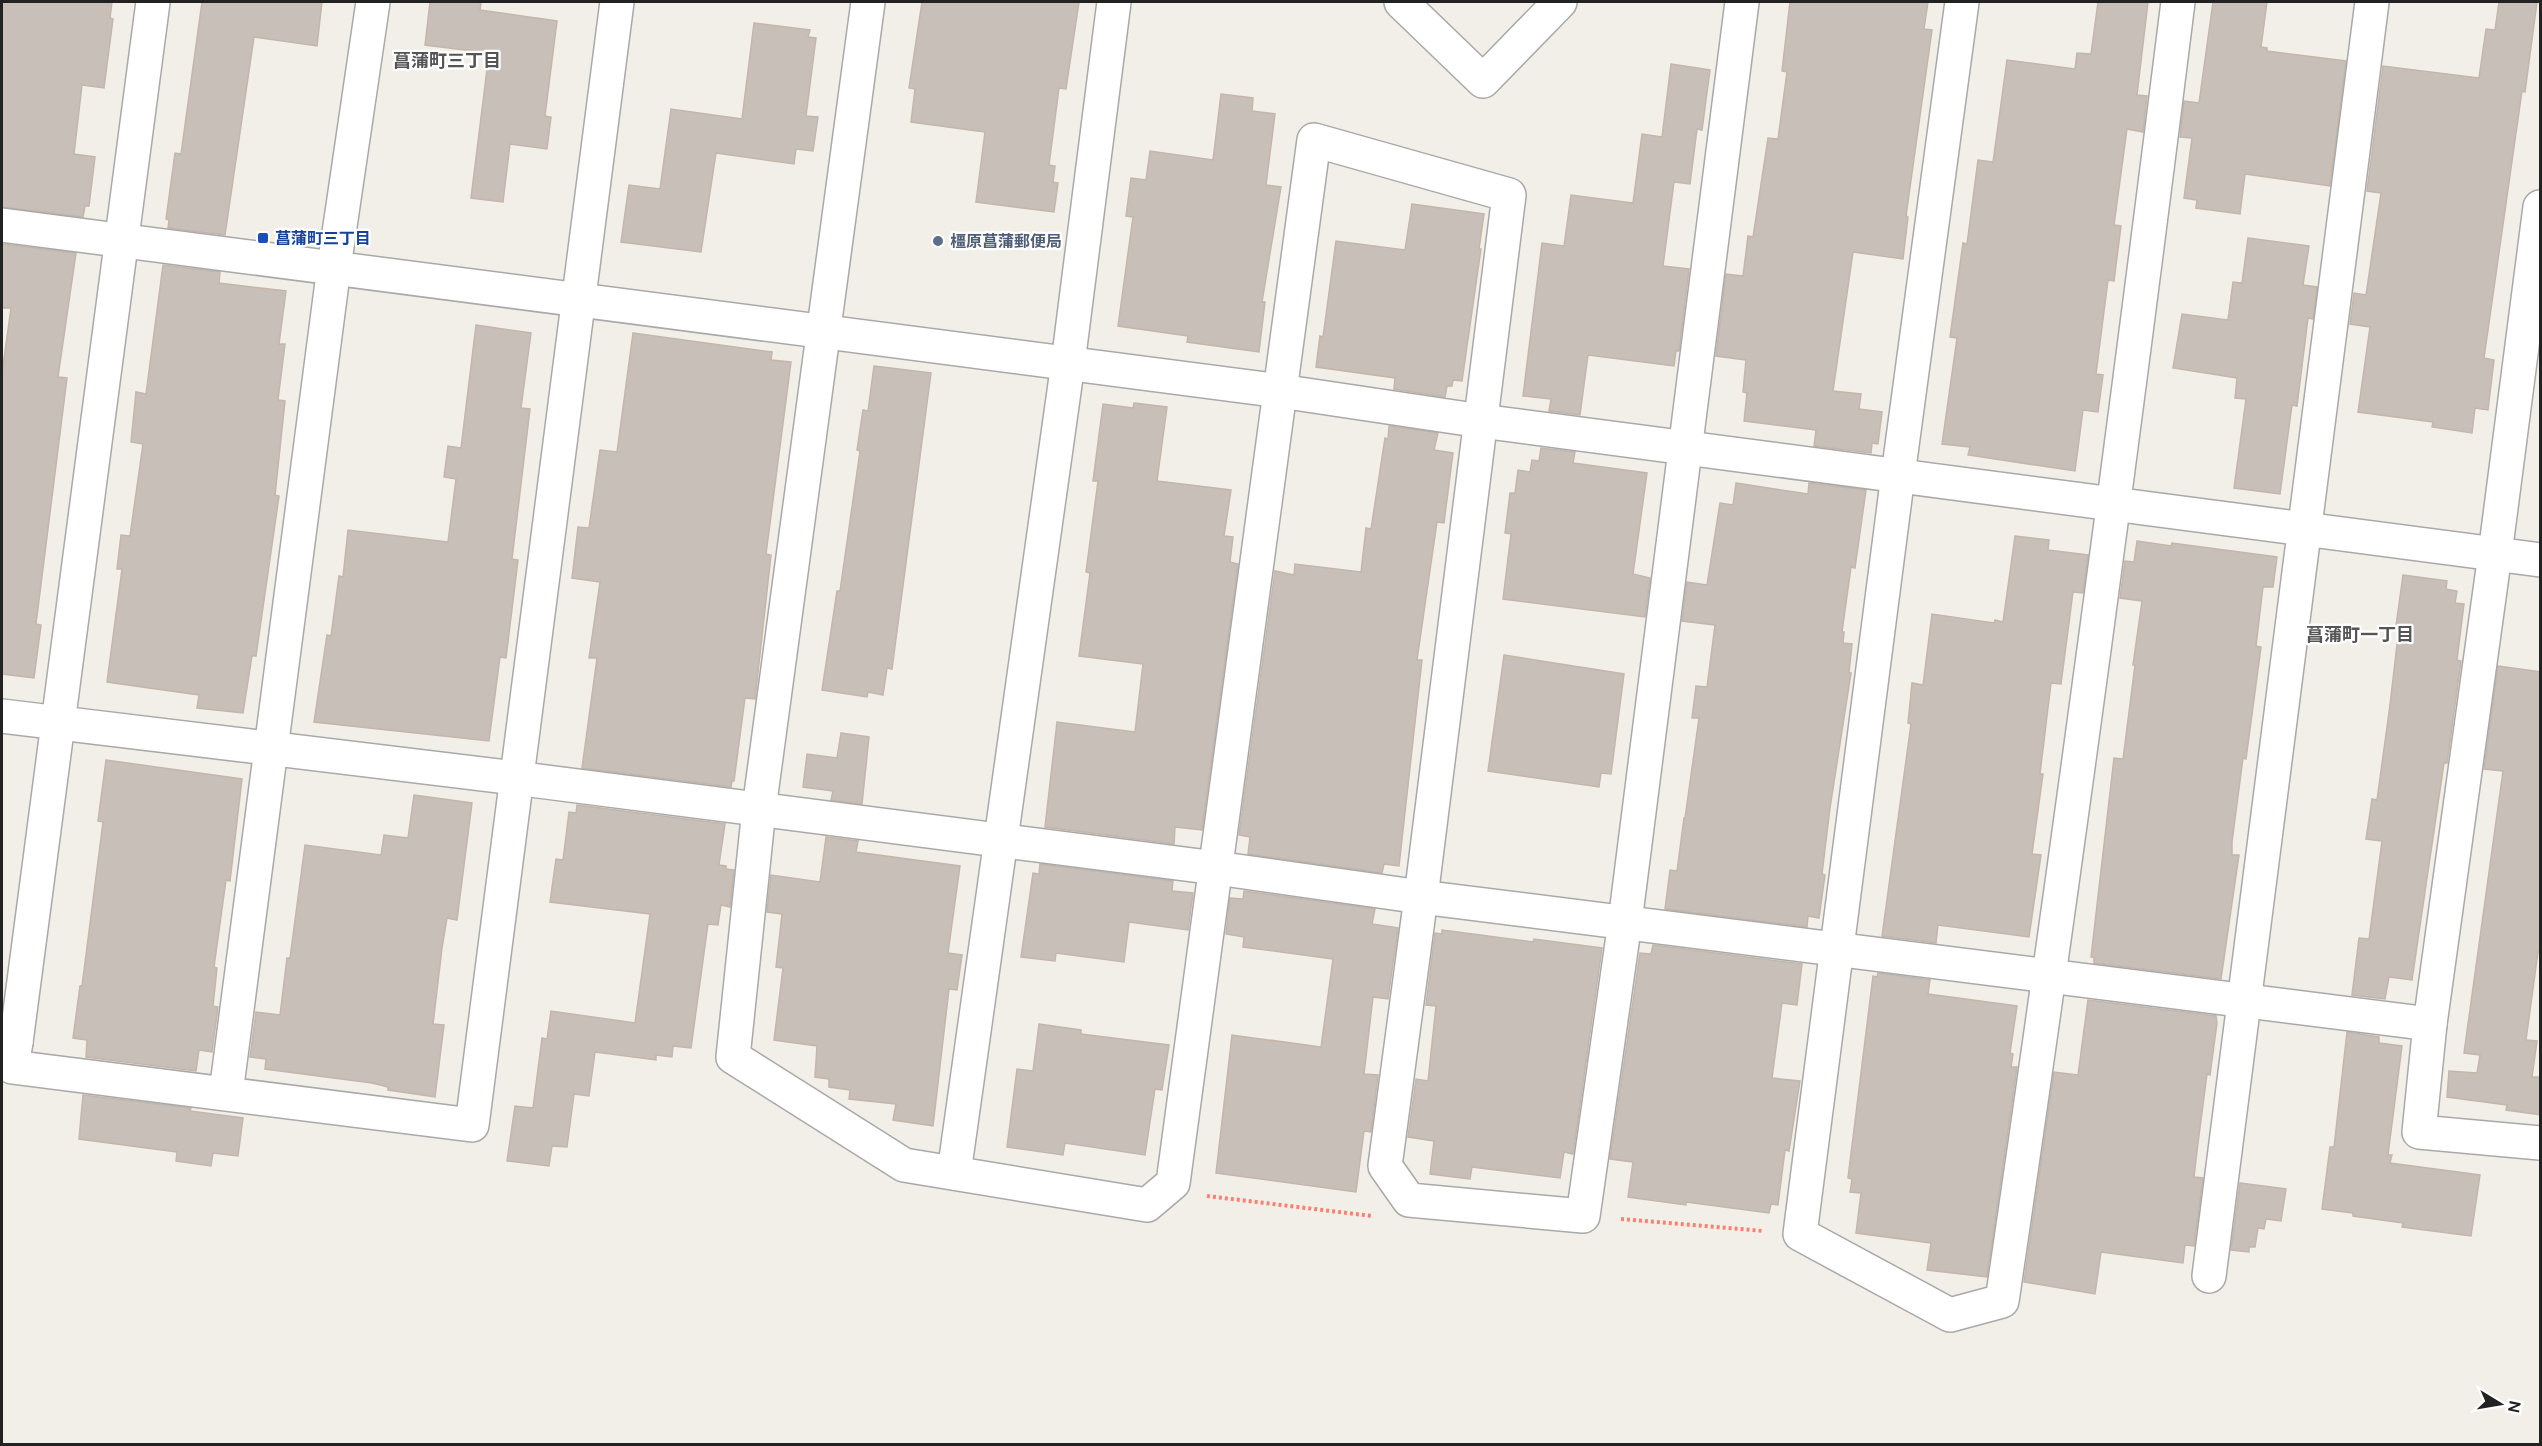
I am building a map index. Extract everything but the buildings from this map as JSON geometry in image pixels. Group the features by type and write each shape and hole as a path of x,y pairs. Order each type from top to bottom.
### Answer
{"street":[{"path":"153,2 58,723 9,1041 12,1067 472,1125 617,2"},
{"path":"226,1093 334,267 373,2"},
{"path":"868,2 759,809 733,1057 904,1165 1147,1205 1173,1183 1314,140 1509,195 1385,1166 1409,1200 1583,1216 1625,922 1742,2"},
{"path":"954,1173 1068,363 1114,2"},
{"path":"1401,2 1483,81 1560,2"},
{"path":"1962,2 1800,1233 1950,1315 2002,1301 2050,975 2115,503 2178,2"},
{"path":"2209,1276 2372,2"},
{"path":"2541,207 2430,1024 2419,1132 2541,1143"},
{"path":"2,225 1068,363 1481,421 2541,560"},
{"path":"2,716 515,778 1216,868 1421,897 2430,1024"}],"path":[{"path":"1173,1183 1208,1196 1386,1218 1409,1200"},
{"path":"1583,1216 1800,1233"}],"place":[{"name":"菖蒲町三丁目","path":"263,238"},
{"name":"橿原菖蒲郵便局","path":"938,241"}],"district":[{"name":"菖蒲町三丁目","path":"447,61"},
{"name":"菖蒲町一丁目","path":"2360,635"}]}
